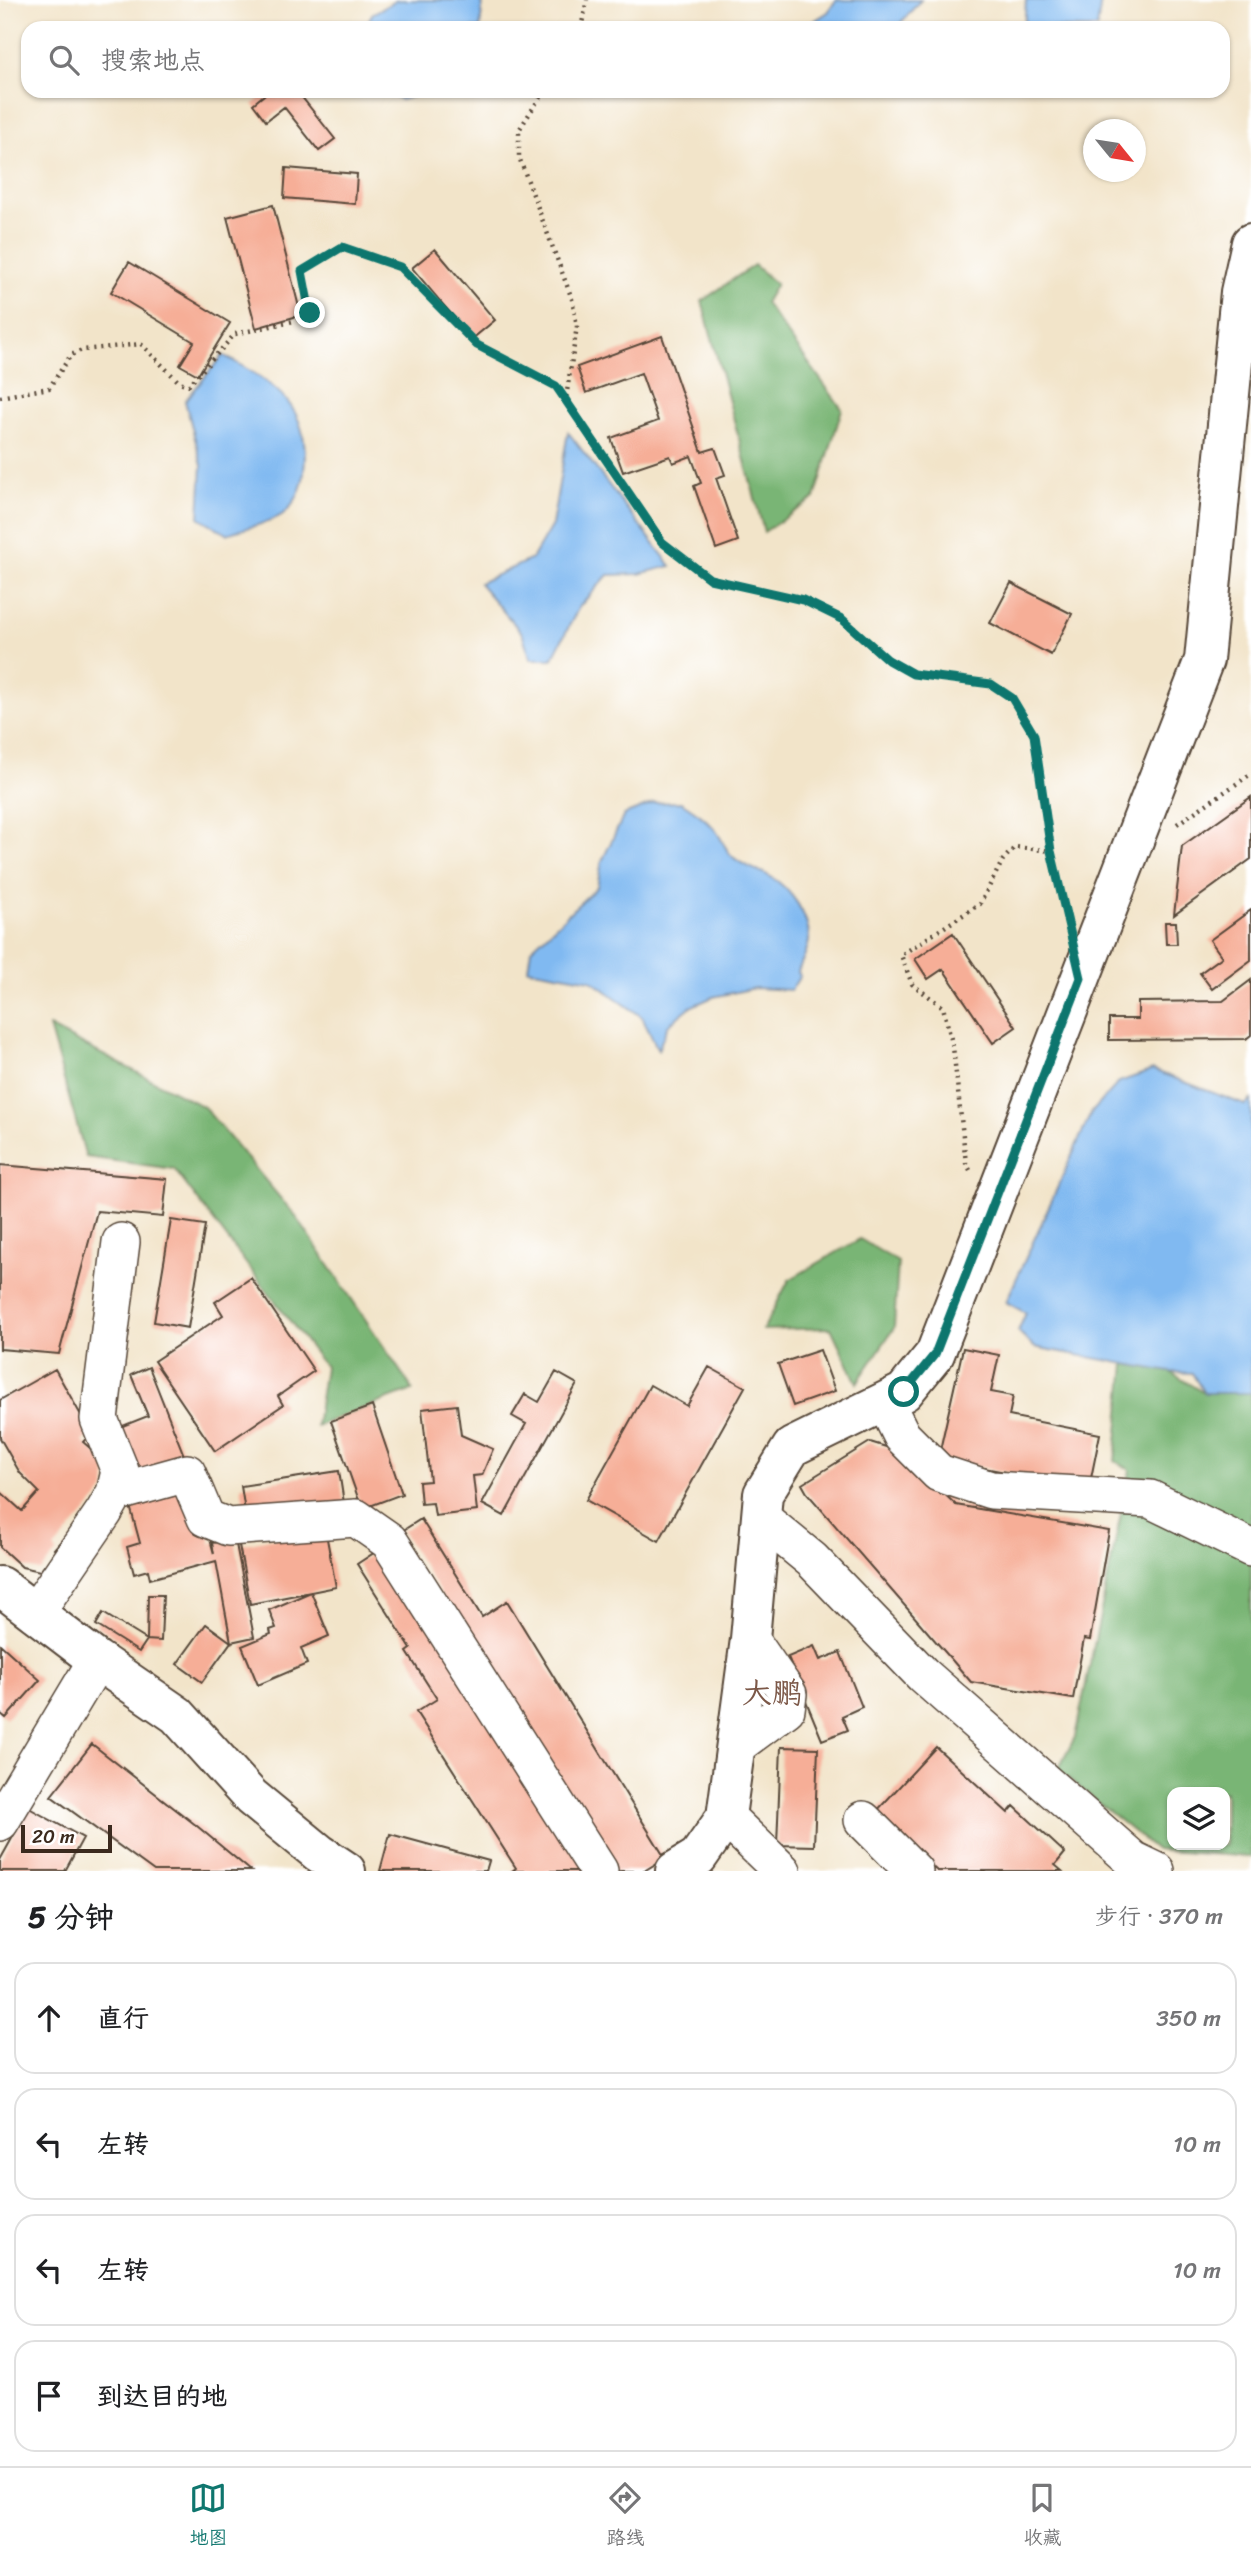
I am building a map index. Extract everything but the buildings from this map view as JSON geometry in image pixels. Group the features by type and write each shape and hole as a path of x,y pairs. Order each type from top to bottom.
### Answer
{"main road":[{"path":"675,1871 698,1857 726,1817 750,1639 762,1494 792,1447 904,1392 935,1354 1204,660 1240,292 1251,243"},
{"path":"0,1586 97,1660 177,1715 251,1797 319,1853 346,1871"}],"street":[{"path":"35,1613 115,1493 120,1471 99,1419 121,1242"},
{"path":"885,1402 902,1436 939,1473 991,1490 1150,1499 1251,1548"},
{"path":"115,1493 187,1473 206,1518 228,1527 356,1518 389,1541 599,1871"},
{"path":"761,1518 812,1560 923,1675 1133,1860 1156,1871"},
{"path":"0,1822 97,1660"},
{"path":"726,1817 782,1871"},
{"path":"863,1821 914,1871"}],"path":[{"path":"582,21 587,0"},
{"path":"540,98 519,130 519,157 572,299 577,326 565,399"},
{"path":"0,397 49,388 71,355 82,350 141,344 179,382 189,385 236,334 294,321 310,313 302,271 342,247 400,267 477,345 556,386 662,542 710,579 803,600 842,619 888,660 913,674 991,684 1012,698 1034,735 1051,851 1069,927"},
{"path":"1172,828 1251,774"},
{"path":"991,1211 966,1163 953,1047 943,1007 912,984 901,955 980,904 1003,860 1014,847 1051,851"}],"green space":[{"path":"754,265 776,284 765,303 842,409 815,498 764,532 702,301"},
{"path":"49,1027 204,1107 297,1218 413,1390 316,1426 325,1367 174,1169 86,1157"},
{"path":"860,1239 898,1262 894,1328 857,1383 831,1328 763,1330 789,1280"},
{"path":"1125,1364 1170,1372 1204,1393 1251,1393 1251,1857 1156,1850 1058,1770 1075,1737 1130,1470 1115,1461"}],"water":[{"path":"397,0 483,0 481,21 368,21 372,14"},
{"path":"836,0 921,0 902,21 814,21 828,12"},
{"path":"1026,0 1101,0 1098,21 1024,21"},
{"path":"223,355 259,377 286,400 302,430 305,449 302,484 295,501 287,510 271,521 227,534 199,517 202,465 185,401"},
{"path":"568,432 671,566 639,574 608,575 579,607 552,659 531,659 522,633 479,583 532,559 552,525"},
{"path":"681,802 710,824 733,857 771,877 786,889 803,913 809,941 798,972 800,976 791,990 755,988 713,997 690,1007 668,1025 658,1050 642,1017 591,980 528,969 531,949 597,887 602,861 624,815 654,803"},
{"path":"1153,1070 1245,1105 1251,1100 1251,1393 1204,1393 1192,1373 1170,1372 1034,1347 1018,1331 1026,1313 1006,1302 1091,1113 1119,1082"}],"district":[{"name":"大鹏","path":"772,1693"}],"route":[{"path":"310,313 302,271 342,247 400,267 477,345 556,386 662,542 710,579 803,600 842,619 888,660 913,674 991,684 1012,698 1034,735 1051,851 1081,978 935,1354 904,1392"}]}
